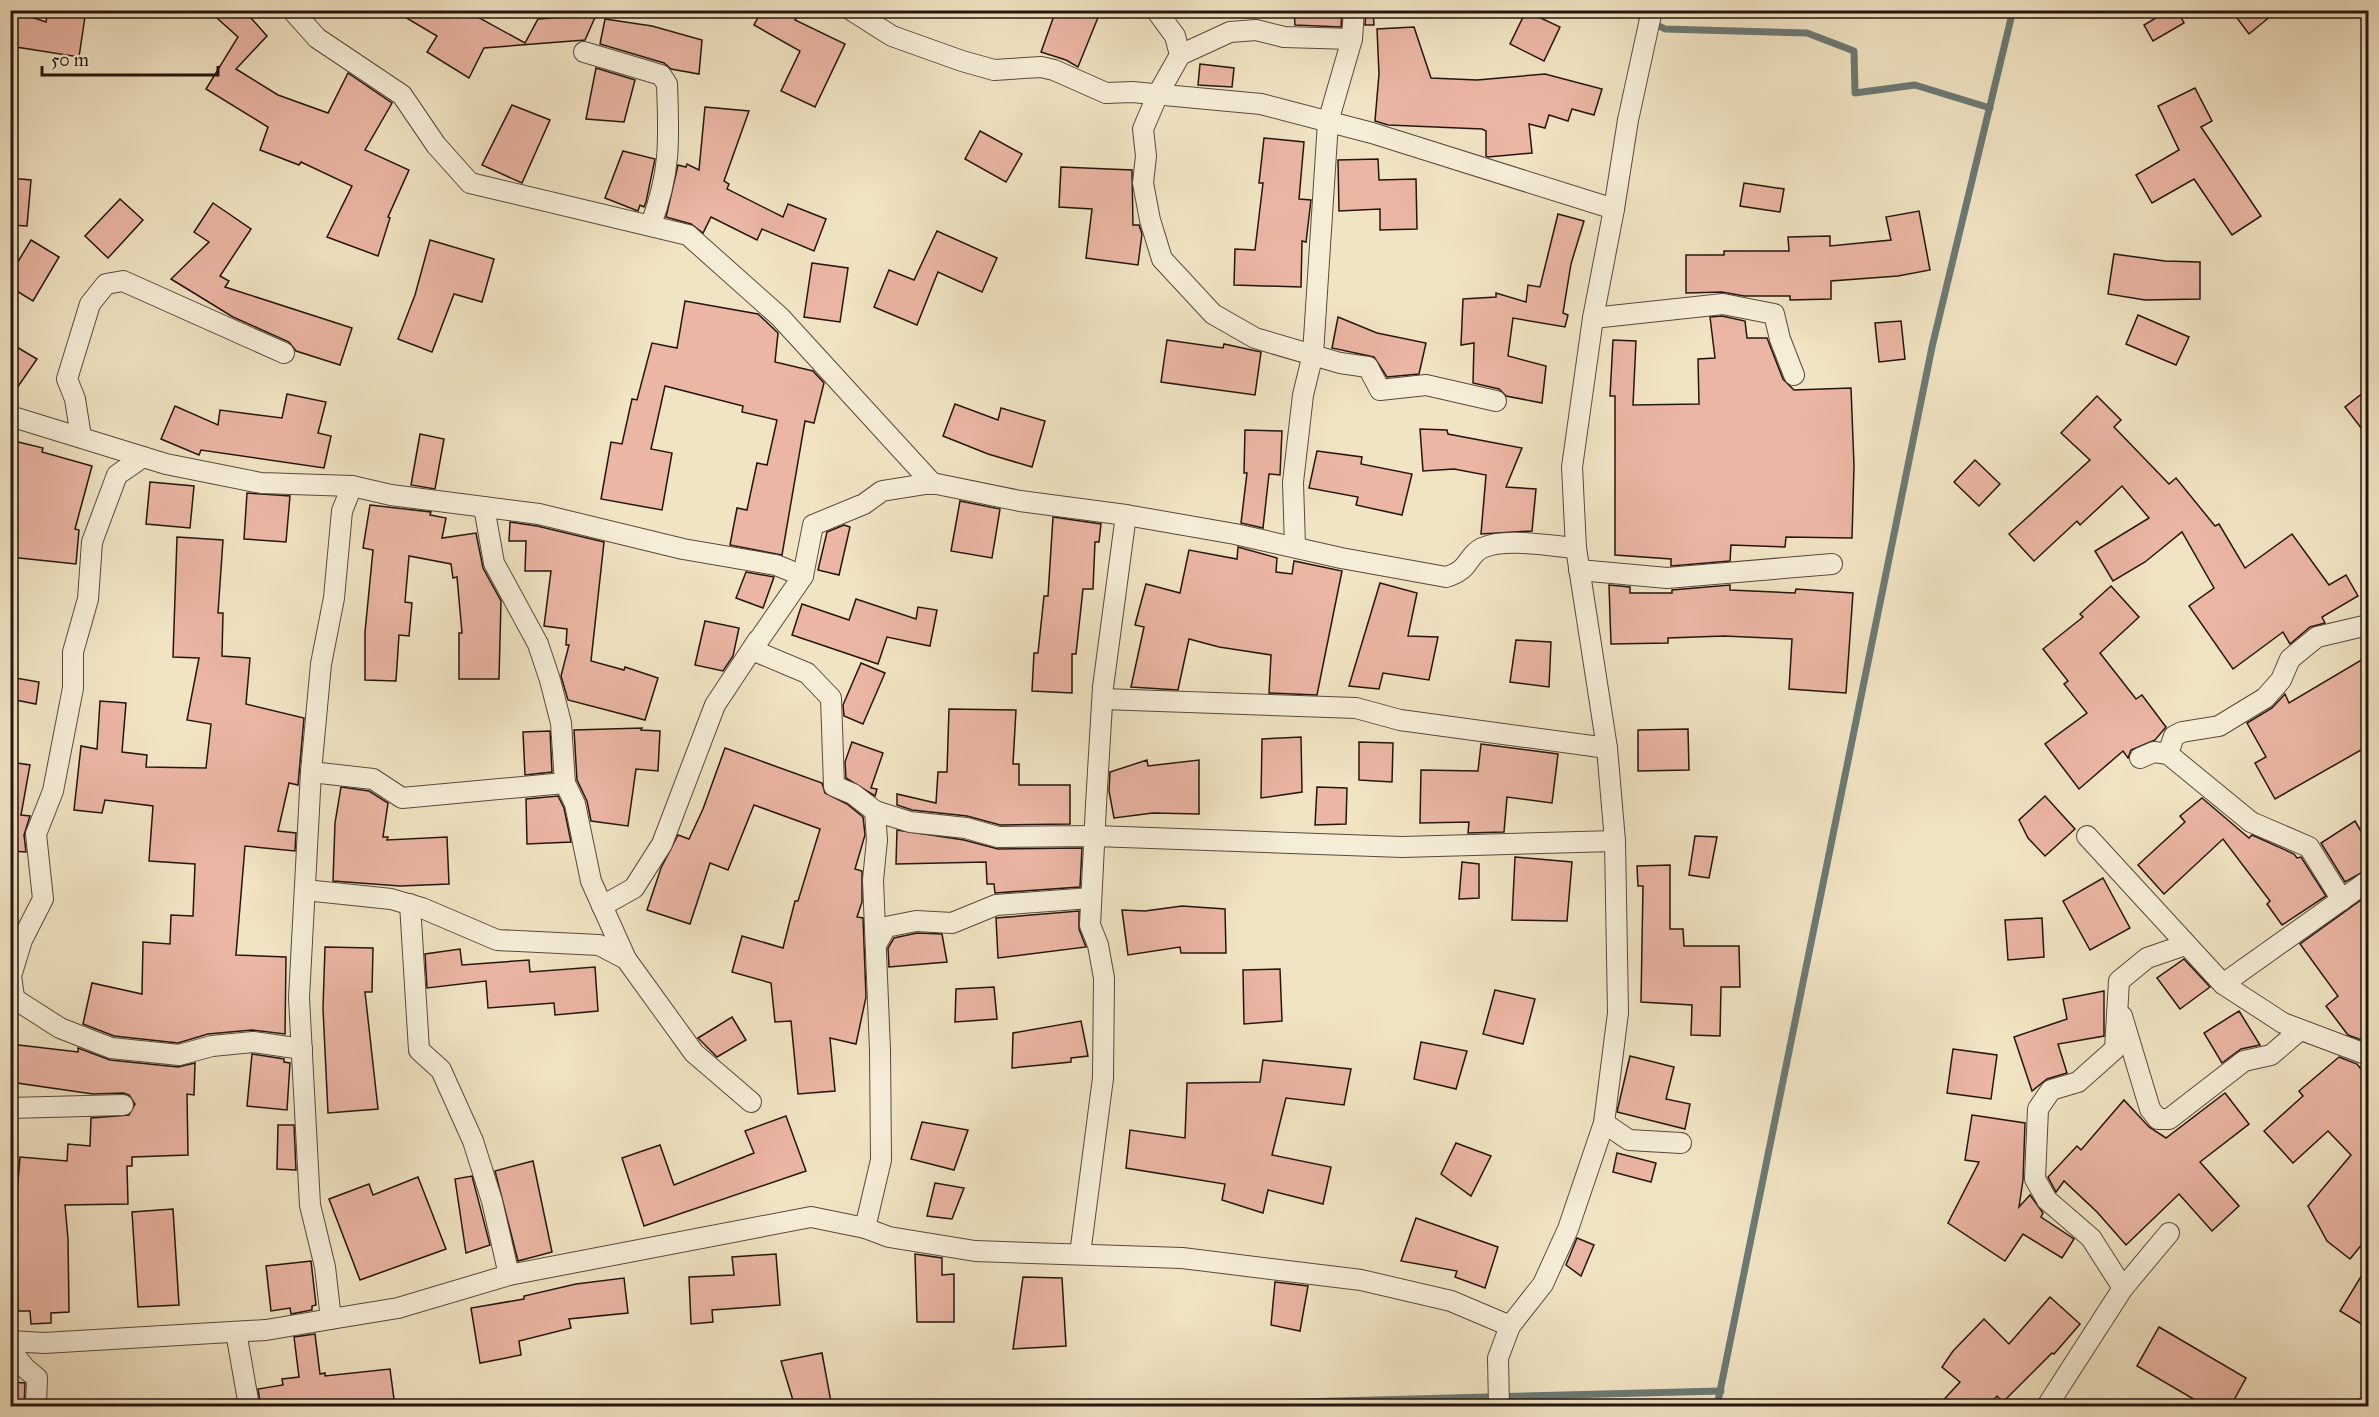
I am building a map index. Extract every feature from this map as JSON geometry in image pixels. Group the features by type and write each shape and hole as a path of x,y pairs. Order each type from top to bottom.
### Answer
{"street":[{"path":"292,10 317,38 402,94 436,145 470,183 651,224 688,235 780,317 932,483"},
{"path":"851,10 892,36 994,70 1041,67 1054,70 1106,93 1158,94 1261,104 1328,122 1614,209"},
{"path":"1156,10 1175,36 1180,55"},
{"path":"1294,546 1293,482 1303,395 1313,354 1328,122 1352,39 1354,10"},
{"path":"1499,1407 1498,1358 1510,1326 1543,1284 1568,1229 1604,1123 1618,1012 1615,841 1607,748 1576,548 1572,467 1593,318 1645,31 1652,10"},
{"path":"1352,39 1284,37 1256,30 1230,33 1180,55 1158,94 1143,129 1146,156 1143,183 1150,220 1162,259 1214,314 1255,338 1340,363 1368,367 1380,390 1426,385 1496,401"},
{"path":"584,52 661,75 667,84 669,158 661,198 651,224"},
{"path":"81,437 75,399 67,379 90,304 106,284 123,281 284,353"},
{"path":"1593,318 1723,304 1774,314 1780,339 1794,375"},
{"path":"10,416 166,464 261,483 352,486 391,495 539,514 683,549 776,565 803,576"},
{"path":"143,457 117,475 92,542 88,599 73,652 73,687 52,791 36,834 43,899 22,940 11,975 12,996 60,1028 111,1048 178,1055 212,1046 253,1042 302,1049"},
{"path":"602,906 634,888 662,844 715,705 803,576 813,525 864,504 882,491 932,483 1020,501 1126,515 1446,577 1460,573 1479,549 1498,542 1576,548"},
{"path":"331,1319 325,1267 310,1205 299,998 312,772 321,664 334,598 342,511 352,486"},
{"path":"484,507 494,563 538,644 550,680 561,723 565,783 575,804 591,881 602,906 626,959 694,1053 751,1102"},
{"path":"1080,1254 1103,1078 1104,978 1098,945 1090,924 1091,898 1103,699 1126,515"},
{"path":"1579,570 1667,578 1832,564"},
{"path":"2168,754 2174,736 2182,732 2219,726 2265,698 2281,680 2290,659 2317,637 2368,626"},
{"path":"752,650 807,673 831,698 834,786 853,795 875,811 910,822 966,828 998,837 1094,836 1402,847 1615,841"},
{"path":"1103,699 1356,708 1400,720 1607,748"},
{"path":"2140,758 2154,752 2168,754 2251,822 2309,847 2342,900"},
{"path":"312,772 373,779 402,798 565,783"},
{"path":"865,1228 881,1160 875,811"},
{"path":"2087,836 2223,984 2283,1023 2368,1055"},
{"path":"2223,984 2368,881"},
{"path":"305,890 391,899 410,904 496,940 599,945 626,959"},
{"path":"876,945 886,927 916,921 952,923 996,905 1091,898"},
{"path":"410,904 419,1050 441,1070 473,1141 492,1201 509,1275"},
{"path":"2123,1288 2091,1238 2047,1200 2035,1179 2038,1109 2051,1090 2078,1082 2104,1056 2115,1049 2119,981 2147,958 2185,945"},
{"path":"2119,981 2119,1006 2150,1109 2158,1119 2169,1119 2244,1061 2271,1055 2300,1030"},
{"path":"10,1108 123,1106"},
{"path":"1604,1123 1629,1140 1681,1143"},
{"path":"10,1341 44,1343 266,1330 398,1308 509,1275 811,1217 865,1228 889,1237 975,1251 1182,1258 1361,1280 1451,1301 1510,1326"},
{"path":"2047,1407 2123,1288 2169,1233"},
{"path":"236,1332 249,1407"},
{"path":"10,1349 25,1368 38,1378 36,1407"}],"building":[{"path":"10,10 46,22 48,10 86,10 79,57 10,46"},
{"path":"208,10 244,10 267,36 236,69 278,95 328,113 348,73 392,103 365,150 409,170 388,217 390,218 378,256 327,237 352,186 301,162 299,165 260,150 268,127 206,89 238,37"},
{"path":"393,10 465,10 525,43 538,19 596,15 585,40 484,48 469,78 427,52 437,36"},
{"path":"762,10 801,10 795,20 845,44 815,107 781,91 800,51 754,25"},
{"path":"1056,10 1101,10 1078,67 1066,60 1041,52"},
{"path":"1294,10 1342,10 1341,27 1295,25"},
{"path":"1366,10 1373,10 1374,25 1365,25"},
{"path":"2169,10 2177,10 2184,23 2153,41 2144,25"},
{"path":"2231,10 2278,10 2249,34"},
{"path":"1526,11 1560,27 1544,61 1510,44"},
{"path":"605,19 652,26 702,40 699,74 671,69 664,63 600,44"},
{"path":"1414,27 1431,78 1477,80 1545,74 1602,89 1594,115 1572,109 1568,121 1549,115 1545,128 1529,124 1532,153 1488,157 1486,156 1486,131 1482,129 1388,125 1375,121 1379,74 1377,29"},
{"path":"1200,64 1234,68 1232,87 1198,85"},
{"path":"596,68 635,80 624,122 586,119"},
{"path":"2195,88 2212,121 2201,127 2261,216 2232,235 2194,179 2152,203 2136,175 2179,150 2158,106"},
{"path":"512,105 550,120 522,183 482,165"},
{"path":"705,107 749,111 724,181 729,184 727,189 783,217 788,204 826,219 814,251 762,229 757,240 711,217 703,233 691,224 666,217 678,165 686,167 687,164 699,170"},
{"path":"980,131 1022,154 1006,182 965,159"},
{"path":"1264,138 1304,142 1299,199 1311,200 1306,242 1302,241 1301,287 1234,285 1235,249 1255,250 1263,183 1259,183"},
{"path":"623,151 655,159 646,202 644,207 640,205 638,211 605,198"},
{"path":"1378,159 1379,180 1416,179 1417,229 1380,230 1380,209 1339,211 1338,160"},
{"path":"1061,167 1132,170 1133,225 1139,225 1142,234 1138,265 1086,258 1092,209 1059,207"},
{"path":"10,178 31,180 27,226 10,225"},
{"path":"1744,183 1784,189 1780,212 1740,206"},
{"path":"120,199 143,220 108,258 85,236"},
{"path":"213,203 251,229 220,276 229,281 225,287 352,328 340,365 296,351 289,342 233,317 171,279 209,242 194,232"},
{"path":"1919,211 1930,270 1898,276 1831,281 1831,299 1790,300 1790,296 1744,296 1722,292 1686,293 1686,255 1724,255 1724,251 1789,251 1788,237 1830,236 1830,246 1891,240 1886,217"},
{"path":"1558,214 1584,221 1571,264 1563,313 1568,315 1565,327 1513,318 1508,356 1546,366 1542,403 1506,396 1499,389 1473,383 1474,343 1461,345 1463,299 1496,297 1496,293 1526,302 1528,285 1540,287"},
{"path":"937,231 997,258 982,292 938,272 917,325 874,307 889,270 914,280"},
{"path":"31,240 59,257 33,301 10,287 10,275"},
{"path":"430,240 494,259 482,302 454,294 432,352 398,339 415,295"},
{"path":"2114,254 2165,261 2200,262 2200,299 2145,300 2108,294"},
{"path":"812,263 848,268 840,322 804,317"},
{"path":"685,301 758,314 778,333 775,362 813,371 824,383 814,423 805,421 782,555 730,545 737,508 747,510 757,463 767,465 777,420 742,412 743,406 665,386 651,449 672,453 662,510 601,499 611,442 622,444 632,399 637,400 652,343 677,348"},
{"path":"2138,315 2189,337 2176,365 2126,344"},
{"path":"1722,316 1745,321 1747,338 1767,338 1783,379 1794,390 1851,388 1854,466 1852,538 1786,537 1785,547 1731,545 1730,561 1671,566 1671,559 1615,555 1615,396 1610,396 1613,340 1636,341 1633,405 1699,404 1698,359 1715,358 1710,317"},
{"path":"1338,317 1377,333 1426,343 1419,374 1387,377 1374,357 1332,348"},
{"path":"1901,321 1905,359 1879,362 1875,323"},
{"path":"1167,340 1223,348 1224,344 1261,352 1255,395 1161,382"},
{"path":"10,343 37,359 10,398"},
{"path":"2368,389 2368,437 2345,407"},
{"path":"287,394 326,402 318,433 331,436 324,468 201,450 199,455 161,439 175,406 218,425 220,410 282,418"},
{"path":"2097,396 2121,420 2114,427 2169,484 2176,478 2215,526 2219,524 2245,568 2292,534 2329,585 2346,575 2358,596 2322,617 2325,623 2310,627 2290,644 2283,632 2233,669 2189,606 2214,588 2182,532 2145,562 2113,581 2095,551 2149,518 2122,486 2080,525 2077,521 2034,561 2009,534 2090,460 2061,433"},
{"path":"955,404 998,420 1001,408 1045,421 1032,467 988,454 943,436"},
{"path":"1420,429 1447,430 1448,434 1522,448 1506,487 1536,489 1532,531 1481,534 1486,475 1454,469 1423,471"},
{"path":"1245,430 1282,431 1280,475 1269,474 1263,528 1241,523 1247,473 1244,473"},
{"path":"420,434 444,439 435,489 411,485"},
{"path":"10,440 43,448 42,452 92,466 75,529 79,530 76,564 10,557"},
{"path":"1317,451 1362,457 1361,464 1412,474 1402,515 1356,505 1358,497 1309,488"},
{"path":"1975,460 2000,484 1979,506 1954,482"},
{"path":"150,482 194,486 190,528 146,524"},
{"path":"247,493 290,496 286,542 244,539"},
{"path":"960,501 1000,509 992,558 951,551"},
{"path":"370,505 431,512 430,515 446,518 442,538 476,533 483,568 501,601 499,679 459,679 459,633 462,633 457,577 453,578 451,564 409,556 405,602 412,603 409,636 399,635 396,681 365,680 365,632 373,550 363,548"},
{"path":"1053,517 1101,524 1099,542 1095,542 1093,589 1083,589 1076,654 1072,654 1072,693 1032,691 1034,653 1038,653 1044,596 1048,596"},
{"path":"510,522 604,542 591,661 624,670 625,667 658,678 645,720 568,700 561,676 569,645 566,645 567,629 544,626 551,571 525,571 526,541 509,541"},
{"path":"844,525 850,527 839,575 818,570 827,532"},
{"path":"177,537 223,540 218,613 223,613 222,656 250,658 246,704 304,718 298,785 289,783 278,831 296,833 295,851 245,846 236,955 286,957 285,1034 252,1030 208,1034 178,1043 114,1036 83,1024 92,983 142,994 143,942 170,944 171,915 193,916 195,864 149,861 153,806 105,800 102,813 74,810 81,746 97,749 100,701 126,703 122,752 147,755 146,767 206,768 211,724 187,720 199,658 173,657"},
{"path":"1238,547 1277,558 1276,572 1292,574 1294,561 1342,571 1317,695 1269,693 1271,655 1219,647 1189,639 1178,690 1131,687 1144,627 1135,625 1146,584 1180,593 1189,550 1237,559"},
{"path":"746,572 774,577 763,608 736,598"},
{"path":"1380,583 1417,593 1408,636 1438,637 1429,680 1383,673 1379,689 1349,686"},
{"path":"1609,585 1630,587 1630,593 1672,593 1672,590 1730,585 1730,590 1795,593 1796,589 1853,593 1846,693 1789,689 1792,639 1724,636 1668,638 1668,643 1611,644"},
{"path":"2111,586 2139,617 2100,653 2136,699 2142,695 2166,727 2155,740 2131,750 2128,758 2123,751 2079,789 2045,744 2087,713 2064,684 2068,681 2043,649 2083,617 2080,614"},
{"path":"856,599 916,619 918,607 937,610 930,646 887,637 878,664 792,635 802,604 849,620"},
{"path":"705,621 739,628 733,656 723,671 695,665"},
{"path":"1516,640 1551,642 1549,687 1510,682"},
{"path":"2368,656 2368,746 2275,799 2255,763 2266,757 2247,723 2272,708 2285,694 2289,703"},
{"path":"861,663 885,673 863,724 844,716 843,705"},
{"path":"10,677 39,682 36,704 10,699"},
{"path":"949,709 1016,710 1013,764 1019,764 1019,785 1070,785 1070,824 1000,825 967,816 912,810 897,805 897,794 936,803 938,772 947,772"},
{"path":"642,728 641,730 660,731 658,771 636,769 628,826 591,821 587,801 577,780 574,730"},
{"path":"1688,729 1689,770 1638,771 1638,730"},
{"path":"550,731 552,772 525,775 523,732"},
{"path":"1301,737 1302,792 1261,798 1262,739"},
{"path":"852,742 883,753 871,788 877,789 875,796 846,778 845,762"},
{"path":"1359,742 1393,743 1392,782 1359,780"},
{"path":"1481,744 1558,754 1552,803 1507,797 1504,832 1468,833 1469,822 1420,823 1421,770 1478,771"},
{"path":"725,748 822,783 825,793 847,804 863,817 865,835 855,869 862,871 862,902 857,917 863,918 866,997 856,1044 830,1038 835,1091 798,1094 791,1021 775,1022 771,983 732,972 742,936 783,948 795,901 798,901 820,829 754,805 728,870 710,863 690,924 647,910 661,868 678,835 689,839 703,809"},
{"path":"1147,760 1148,766 1199,760 1199,814 1153,813 1114,818 1109,791 1110,772"},
{"path":"10,762 30,765 21,815 30,816 24,835 26,852 10,851"},
{"path":"341,787 369,791 388,803 383,837 388,837 387,840 447,837 449,884 400,886 333,881 335,823"},
{"path":"1317,787 1347,788 1346,824 1315,825"},
{"path":"558,796 564,808 571,842 527,844 526,799"},
{"path":"2045,796 2075,829 2045,856 2028,838 2019,820"},
{"path":"2202,798 2249,838 2252,835 2294,854 2297,858 2301,857 2326,896 2282,925 2267,904 2270,901 2223,839 2164,894 2138,865 2185,822 2180,816"},
{"path":"2355,821 2368,843 2368,869 2345,882 2321,843"},
{"path":"897,830 964,840 998,849 1082,848 1080,887 995,893 994,884 987,884 986,862 896,864"},
{"path":"1695,836 1717,837 1709,878 1689,875"},
{"path":"1515,857 1572,862 1567,921 1512,920"},
{"path":"1462,862 1479,864 1479,898 1459,899"},
{"path":"1670,865 1670,929 1683,929 1684,946 1739,946 1740,987 1721,987 1720,1036 1691,1035 1692,1005 1641,1002 1643,886 1638,886 1637,866"},
{"path":"2103,878 2130,928 2090,950 2063,901"},
{"path":"2368,895 2368,1037 2364,1041 2348,1035 2326,1006 2338,996 2300,944"},
{"path":"1182,906 1225,909 1226,953 1181,953 1180,947 1128,955 1122,910 1145,911"},
{"path":"1079,911 1079,929 1086,947 998,958 996,918"},
{"path":"2042,918 2044,957 2008,960 2005,920"},
{"path":"917,933 942,934 947,962 889,967 888,948 894,938"},
{"path":"325,947 373,948 372,992 365,992 378,1109 328,1113 323,1009"},
{"path":"460,949 462,965 529,960 530,972 595,967 598,1011 555,1015 554,1003 488,1008 486,981 427,988 425,954"},
{"path":"2184,959 2210,987 2180,1009 2157,978"},
{"path":"1280,969 1282,1021 1244,1024 1243,970"},
{"path":"994,987 997,1019 955,1022 956,989"},
{"path":"1495,990 1535,999 1523,1044 1483,1034"},
{"path":"2104,991 2104,1036 2058,1044 2067,1073 2047,1079 2032,1091 2014,1037 2067,1019 2063,999"},
{"path":"2239,1011 2260,1045 2241,1049 2222,1063 2204,1033"},
{"path":"732,1017 746,1040 717,1057 698,1038"},
{"path":"1081,1021 1088,1056 1071,1058 1071,1062 1012,1068 1013,1033"},
{"path":"1421,1042 1467,1051 1456,1089 1414,1079"},
{"path":"10,1044 78,1052 78,1048 110,1060 178,1067 195,1063 194,1095 187,1094 188,1155 132,1157 132,1166 127,1166 128,1204 65,1205 69,1312 51,1313 51,1323 31,1324 30,1311 18,1311 16,1254 12,1254 11,1218 15,1218 20,1157 67,1161 68,1144 90,1146 91,1118 129,1115 135,1104 129,1095 123,1093 93,1094 10,1082"},
{"path":"1953,1049 1997,1055 1991,1099 1947,1093"},
{"path":"252,1054 284,1059 284,1062 290,1063 287,1110 247,1106"},
{"path":"1630,1056 1674,1067 1666,1099 1690,1104 1685,1129 1617,1112"},
{"path":"2339,1057 2357,1064 2368,1078 2368,1237 2350,1259 2327,1241 2308,1206 2351,1155 2328,1131 2293,1163 2264,1131 2303,1096 2299,1091"},
{"path":"1263,1060 1351,1069 1344,1105 1286,1098 1272,1155 1331,1167 1323,1204 1268,1190 1263,1213 1222,1200 1225,1184 1126,1168 1130,1130 1185,1138 1187,1083 1260,1082"},
{"path":"2225,1093 2249,1124 2200,1162 2239,1206 2212,1231 2179,1194 2126,1245 2097,1212 2064,1181 2056,1192 2048,1177 2077,1146 2081,1150 2124,1100 2149,1127 2166,1138"},
{"path":"1972,1115 2025,1123 2023,1180 2019,1207 2030,1195 2043,1213 2041,1217 2074,1239 2062,1258 2023,1234 2005,1261 1948,1223 1979,1162 1965,1160"},
{"path":"786,1116 806,1171 644,1226 622,1158 660,1145 674,1185 754,1153 745,1131"},
{"path":"922,1122 968,1130 954,1170 911,1159"},
{"path":"278,1125 294,1125 296,1170 277,1169"},
{"path":"1456,1143 1491,1156 1471,1196 1441,1174"},
{"path":"1617,1153 1656,1163 1651,1182 1613,1172"},
{"path":"533,1161 552,1252 518,1261 495,1171"},
{"path":"472,1176 490,1245 466,1253 455,1179"},
{"path":"418,1177 446,1249 360,1280 329,1199 369,1184 373,1195"},
{"path":"935,1183 964,1188 952,1219 927,1216"},
{"path":"173,1209 179,1305 138,1307 132,1212"},
{"path":"1416,1218 1498,1247 1485,1288 1455,1277 1457,1271 1401,1261"},
{"path":"1577,1238 1594,1245 1581,1276 1566,1265"},
{"path":"776,1254 780,1305 712,1310 713,1322 691,1324 689,1277 734,1275 732,1257"},
{"path":"915,1254 942,1258 942,1275 954,1274 954,1322 917,1322"},
{"path":"311,1261 316,1305 312,1306 312,1310 291,1314 290,1308 271,1311 266,1266"},
{"path":"2368,1265 2368,1328 2340,1311"},
{"path":"1023,1277 1062,1278 1066,1346 1013,1349"},
{"path":"624,1278 628,1313 569,1319 571,1328 519,1341 521,1355 480,1363 471,1308 524,1299 524,1296 576,1284"},
{"path":"1275,1282 1308,1286 1300,1331 1271,1325"},
{"path":"2050,1297 2080,1324 2054,1354 2052,1353 2003,1402 1997,1396 1987,1407 1937,1407 1960,1382 1942,1367 1953,1351 1984,1319 2009,1344"},
{"path":"2159,1327 2246,1378 2230,1407 2207,1407 2137,1366"},
{"path":"315,1334 320,1374 325,1373 325,1376 390,1369 395,1407 261,1407 258,1389 283,1385 282,1379 299,1377 294,1337"},
{"path":"822,1353 831,1402 795,1407 781,1361"},
{"path":"10,1382 25,1383 24,1407 10,1407"}],"waterway":[{"path":"1628,10 1665,29 1807,33 1854,51 1855,93 1915,85 1990,108"},
{"path":"1717,1406 1932,347 2013,10"},
{"path":"1141,1406 1721,1391"}]}
